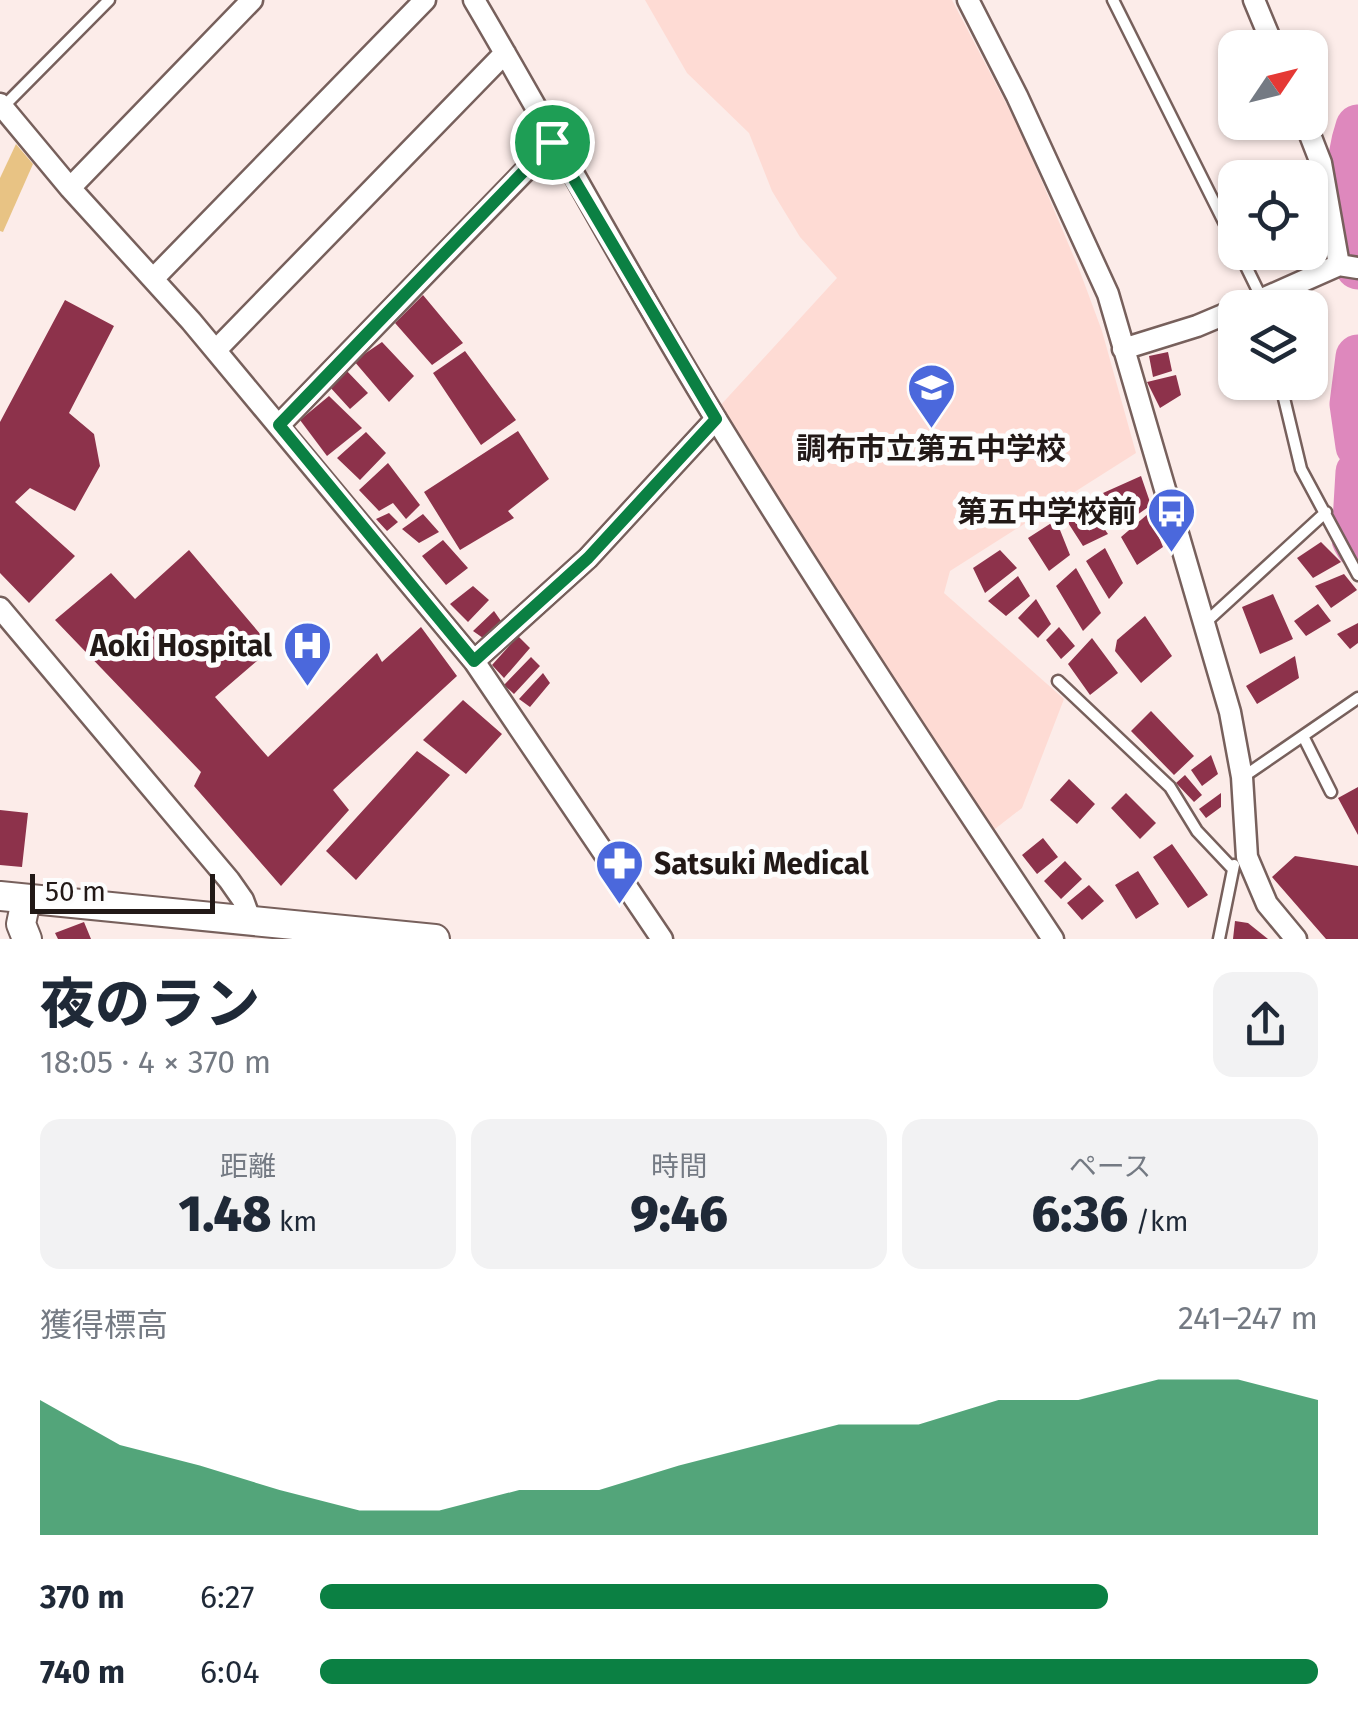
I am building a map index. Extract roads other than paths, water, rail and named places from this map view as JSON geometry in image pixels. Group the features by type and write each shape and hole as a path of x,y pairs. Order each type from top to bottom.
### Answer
{"street":[{"path":"70,188 252,0"},
{"path":"152,279 426,0"},
{"path":"476,0 552,142 716,419 841,618 1053,939"},
{"path":"1254,0 1266,30"},
{"path":"976,2 1108,294 1230,712 1242,777 1239,862 1296,939"},
{"path":"216,350 506,54"},
{"path":"2,105 70,188 216,350 474,661 662,939"},
{"path":"1286,290 1348,267 1312,140"},
{"path":"279,425 552,142"},
{"path":"1124,349 1218,317"},
{"path":"474,661 588,558 716,419"},
{"path":"0,608 229,880 243,900 250,920"},
{"path":"27,939 13,898 435,939"}],"lane":[{"path":"2,105 109,0"},
{"path":"1113,0 1218,210"},
{"path":"1284,400 1301,469 1358,575"},
{"path":"1206,622 1326,512"},
{"path":"1058,681 1170,787 1197,831 1239,862 1219,939"},
{"path":"1242,777 1358,698"},
{"path":"1304,736 1331,792"}],"waterway":[{"path":"1358,127 1349,179 1358,267"},
{"path":"1358,357 1352,404 1358,446"},
{"path":"1358,472 1354,539 1358,546"}],"place":[{"name":"調布市立第五中学校","path":"931,430"},
{"name":"第五中学校前","path":"1172,554"},
{"name":"Aoki Hospital","path":"307,688"},
{"name":"Satsuki Medical","path":"619,906"}]}
